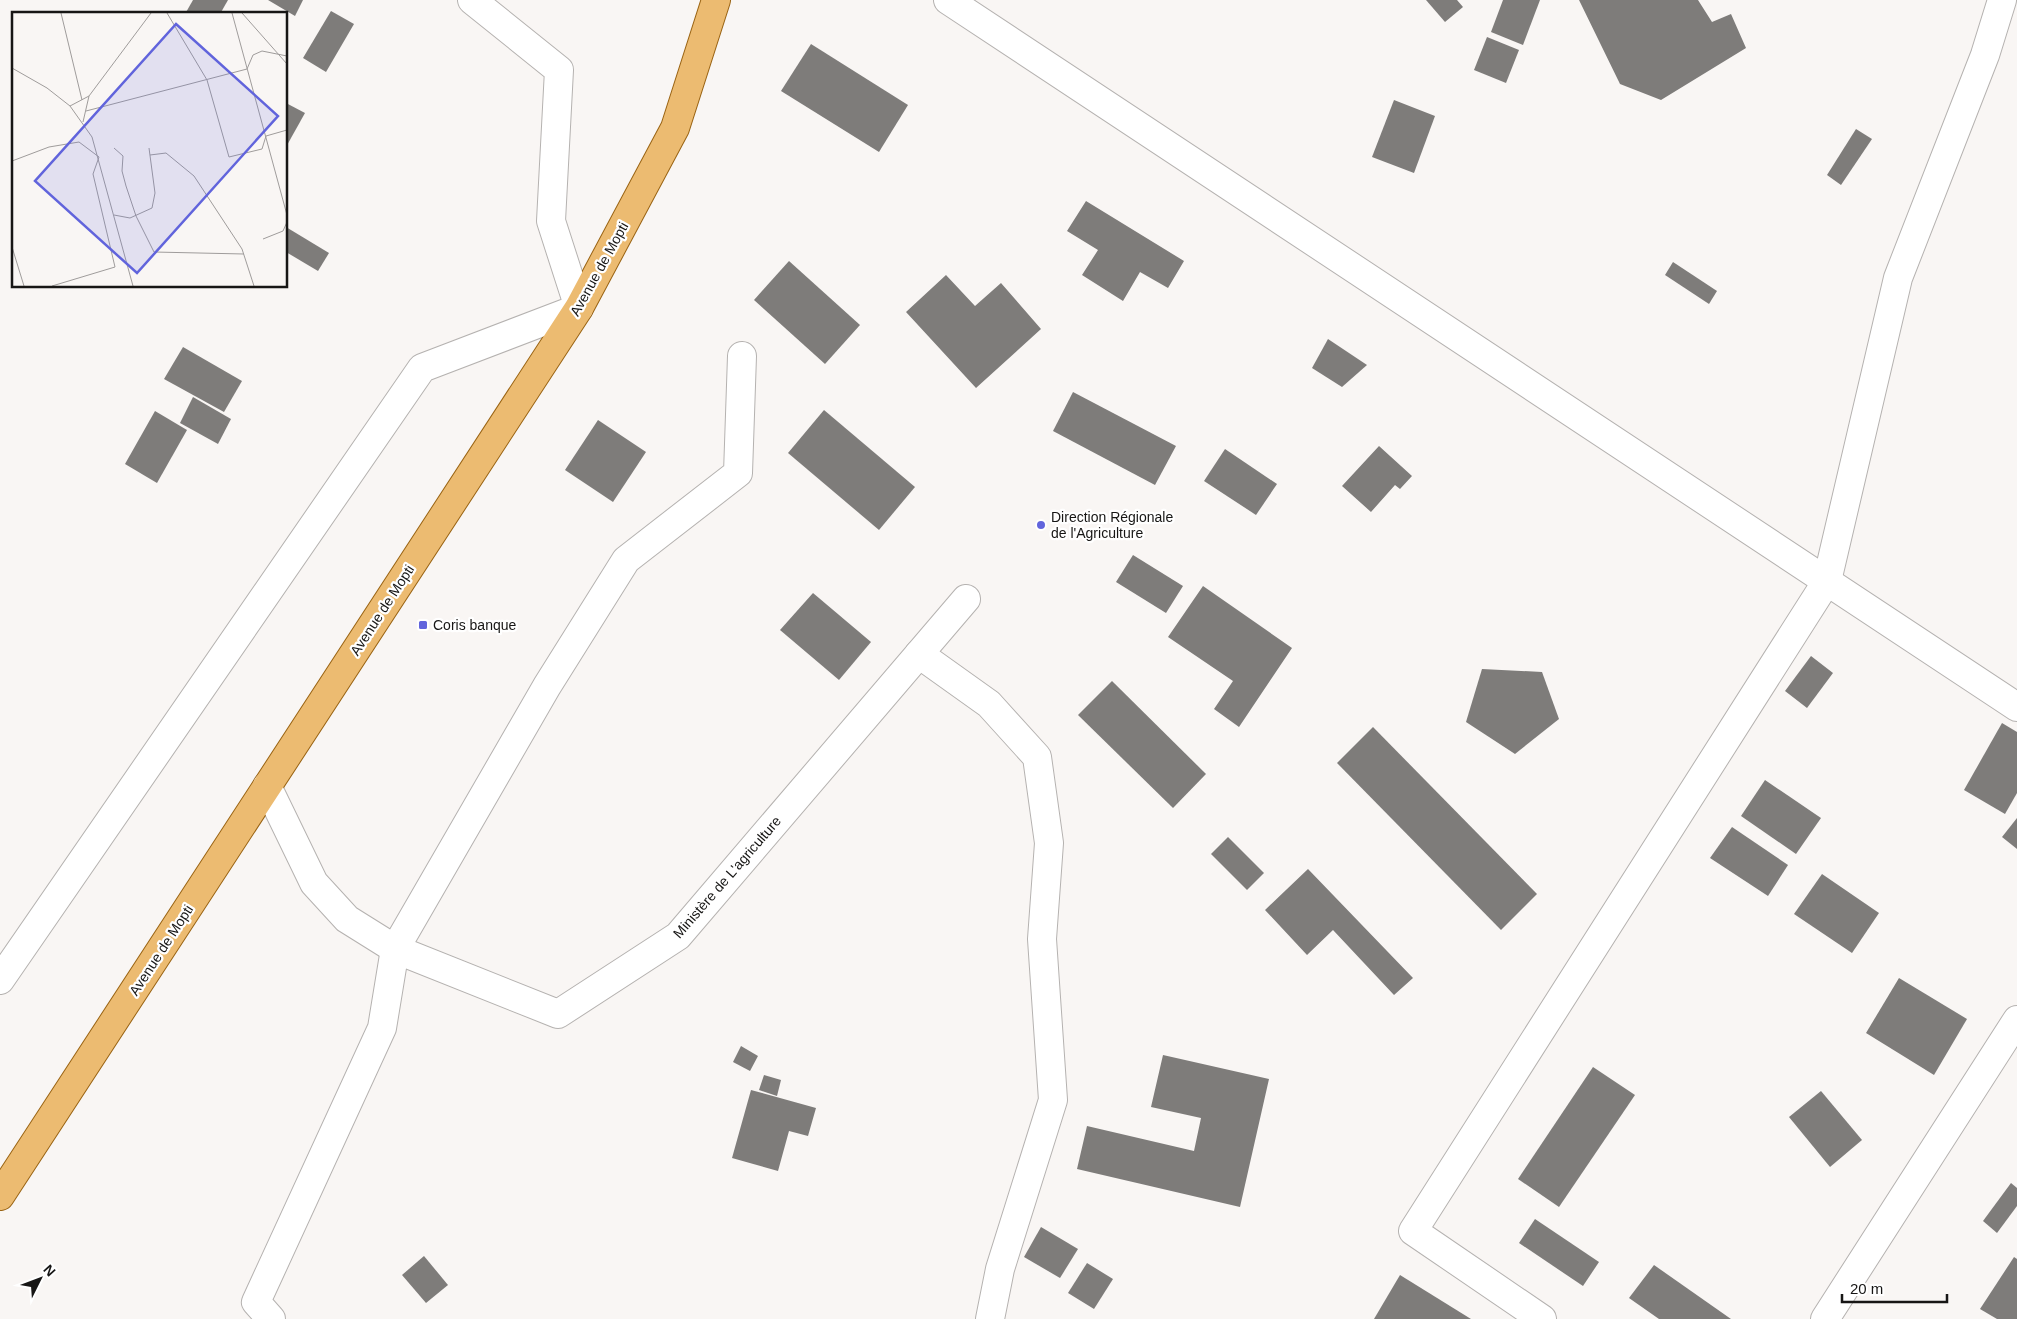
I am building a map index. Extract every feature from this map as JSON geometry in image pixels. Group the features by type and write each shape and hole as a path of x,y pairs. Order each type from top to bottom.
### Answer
{"main road":[{"name":"Avenue de Mopti","path":"0,1196 579,308 675,128 716,0"}],"street":[{"path":"0,980 422,368 579,308 551,221 560,70 472,0"},
{"path":"948,0 2017,707"},
{"path":"1542,1319 1413,1231 1826,582 1898,278 1985,55 2002,0"},
{"path":"271,1319 256,1302 382,1028 394,949 547,686 626,560 738,473 742,356"},
{"name":"Ministère de L'agriculture","path":"267,786 314,883 347,919 394,949 558,1014 678,936 966,598"},
{"path":"919,654 990,704 1037,757 1049,843 1042,939 1053,1100 1000,1269 990,1319"},
{"path":"1825,1319 2017,1020"}],"building":[{"path":"193,0 228,0 221,12 186,12"},
{"path":"268,0 303,0 295,16"},
{"path":"1426,0 1457,0 1463,7 1445,22"},
{"path":"1503,0 1540,0 1523,45 1491,32"},
{"path":"1579,0 1698,0 1712,22 1731,14 1746,48 1661,100 1620,84"},
{"path":"331,11 354,24 326,72 303,58"},
{"path":"1487,37 1519,50 1506,83 1474,70"},
{"path":"811,44 908,105 879,152 781,91"},
{"path":"1394,100 1435,116 1414,173 1372,157"},
{"path":"288,104 305,113 288,143"},
{"path":"1856,129 1872,139 1841,185 1827,175"},
{"path":"1086,201 1184,261 1168,288 1140,272 1123,301 1082,275 1098,250 1067,231"},
{"path":"288,228 329,253 318,271 288,253"},
{"path":"789,261 860,325 825,364 754,300"},
{"path":"1673,262 1717,291 1709,304 1665,275"},
{"path":"946,275 975,306 1001,283 1041,329 976,388 906,312"},
{"path":"1328,339 1367,365 1342,387 1312,368"},
{"path":"183,347 242,381 224,412 164,379"},
{"path":"1073,392 1176,446 1155,485 1053,431"},
{"path":"193,397 231,419 218,444 180,423"},
{"path":"824,410 915,487 879,530 788,453"},
{"path":"155,411 187,430 157,483 125,464"},
{"path":"598,420 646,452 613,502 565,470"},
{"path":"1379,446 1412,476 1400,489 1395,485 1371,512 1342,486"},
{"path":"1225,449 1277,484 1256,515 1204,481"},
{"path":"1133,555 1183,586 1166,613 1116,582"},
{"path":"1203,586 1292,648 1239,727 1214,709 1233,681 1168,637"},
{"path":"813,593 871,642 839,680 780,630"},
{"path":"1811,656 1833,673 1807,708 1785,691"},
{"path":"1482,669 1542,672 1559,719 1515,754 1466,722"},
{"path":"1112,681 1206,774 1173,808 1078,715"},
{"path":"2002,723 2017,732 2017,793 2005,814 1964,790"},
{"path":"1373,727 1537,894 1501,930 1337,763"},
{"path":"1765,780 1821,818 1796,854 1741,816"},
{"path":"2017,818 2017,849 2002,837"},
{"path":"1732,827 1788,865 1768,896 1710,858"},
{"path":"1228,837 1264,873 1247,890 1211,854"},
{"path":"1308,869 1413,978 1394,995 1333,930 1307,955 1265,910"},
{"path":"1822,874 1879,913 1852,953 1794,914"},
{"path":"1899,978 1967,1019 1934,1075 1866,1033"},
{"path":"741,1046 758,1056 750,1071 733,1062"},
{"path":"1163,1055 1269,1079 1240,1207 1077,1169 1087,1126 1194,1151 1201,1118 1151,1107"},
{"path":"1593,1067 1635,1095 1559,1207 1518,1179"},
{"path":"764,1075 781,1080 777,1096 759,1090"},
{"path":"751,1090 816,1108 808,1136 789,1131 778,1171 732,1158"},
{"path":"1821,1091 1862,1140 1830,1167 1789,1117"},
{"path":"2011,1183 2017,1188 2017,1206 1997,1233 1983,1221"},
{"path":"1535,1219 1599,1262 1583,1286 1519,1243"},
{"path":"1041,1227 1078,1249 1060,1278 1024,1257"},
{"path":"424,1256 448,1285 426,1303 402,1275"},
{"path":"2014,1257 2017,1259 2017,1319 1997,1319 1980,1309"},
{"path":"1087,1263 1113,1279 1094,1309 1068,1293"},
{"path":"1654,1265 1731,1319 1659,1319 1629,1298"},
{"path":"1400,1275 1471,1319 1374,1319"}],"place":[{"name":"Direction Régionale de l'Agriculture","path":"1041,525"},
{"name":"Coris banque","path":"423,625"}]}
